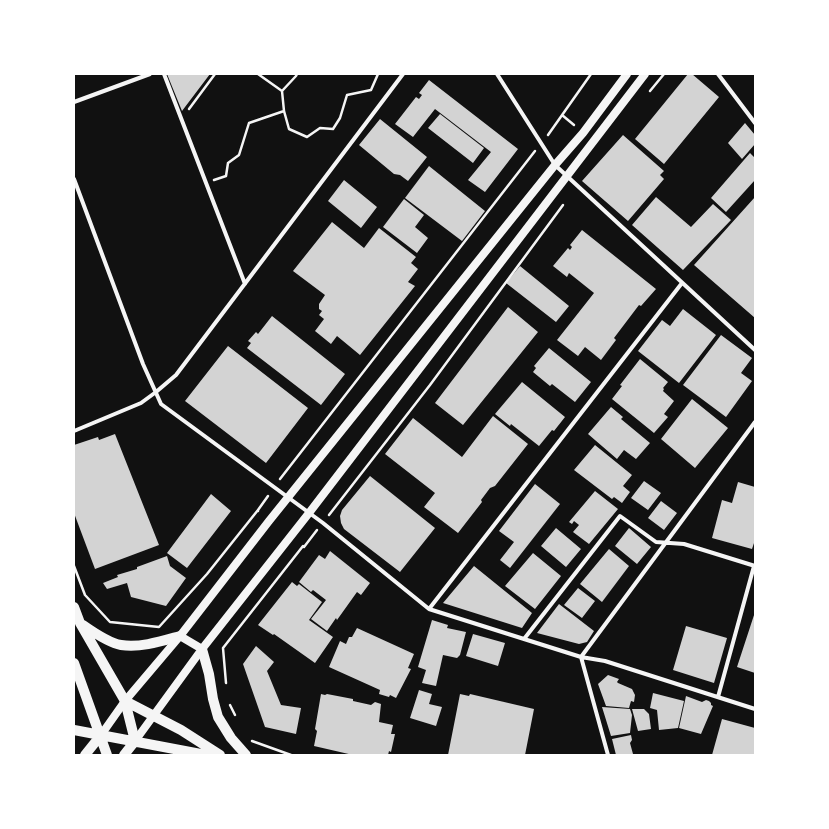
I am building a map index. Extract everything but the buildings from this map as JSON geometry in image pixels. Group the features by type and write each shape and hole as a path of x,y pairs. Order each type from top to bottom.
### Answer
{"main road":[{"path":"85,755 125,701 180,636 288,497 582,133 627,74"},
{"path":"124,755 202,649 309,513 645,74"},
{"path":"74,607 80,623 125,701 135,741"},
{"path":"80,623 101,637 121,645 138,646 180,636 202,649 218,718 231,738 246,755"},
{"path":"74,663 108,755"},
{"path":"125,701 180,730 220,755"},
{"path":"74,730 206,755"}],"street":[{"path":"74,102 150,74"},
{"path":"164,74 245,284"},
{"path":"74,431 141,403 176,375 403,74"},
{"path":"497,74 555,165 755,350"},
{"path":"718,74 755,123"},
{"path":"74,179 143,364 161,404 323,523 429,609 581,658 605,661 755,709"},
{"path":"429,609 682,283"},
{"path":"581,658 755,422"},
{"path":"524,639 620,516 656,542 684,544 754,566 718,697"},
{"path":"581,658 608,755"}],"path":[{"path":"181,119 215,74"},
{"path":"258,74 282,91"},
{"path":"297,74 282,91 284,111 289,129 307,137 320,128 333,129 340,118 347,95 371,90 378,74"},
{"path":"258,510 274,487 541,143 591,74"},
{"path":"645,97 664,74"},
{"path":"214,180 226,176 228,163 239,154 249,123 284,111"},
{"path":"304,547 430,385 563,204"},
{"path":"213,699 226,696 235,717"},
{"path":"250,740 291,755"}]}
